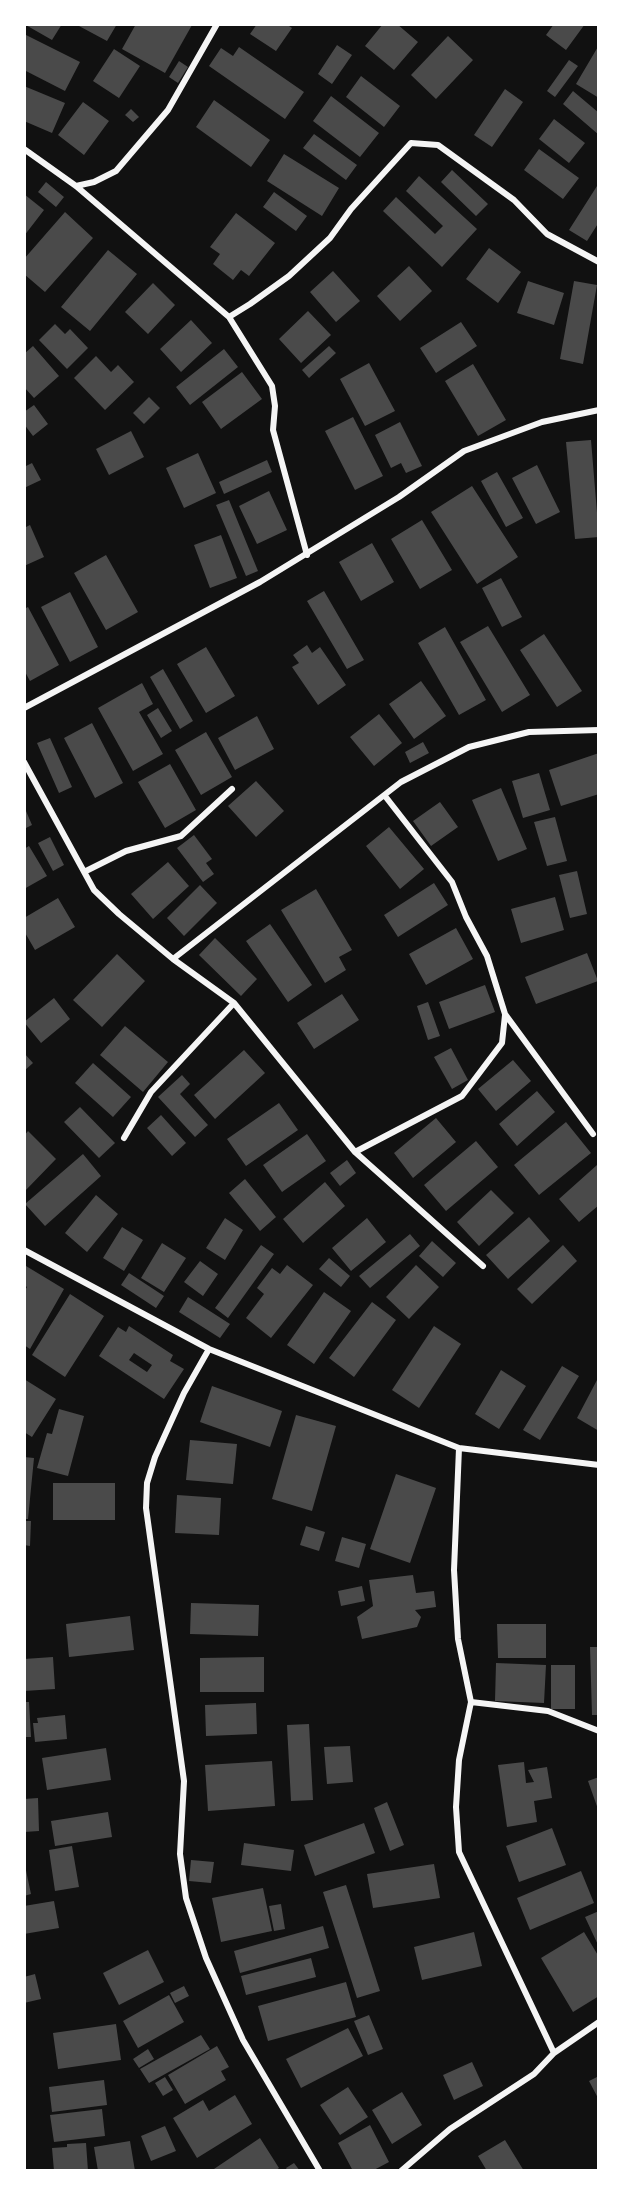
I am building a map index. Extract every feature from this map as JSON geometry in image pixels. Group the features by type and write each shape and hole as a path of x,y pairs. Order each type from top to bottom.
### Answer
{"street":[{"path":"76,186 94,182 116,171 168,110 217,24"},
{"path":"229,317 289,276 330,238 351,209 411,143 438,145 514,200 546,234 599,262"},
{"path":"24,149 76,186 229,317 272,386 275,406 273,430 307,555"},
{"path":"24,708 307,555 399,497 464,451 542,422 599,410"},
{"path":"173,959 401,782 469,747 529,732 599,730"},
{"path":"24,762 94,890 173,959 234,1003 355,1152 483,1266"},
{"path":"84,872 126,851 181,836 232,789"},
{"path":"385,796 453,882 466,917 487,956 505,1014 593,1134"},
{"path":"124,1138 152,1092 234,1003"},
{"path":"355,1152 462,1096 502,1043 505,1014"},
{"path":"24,1250 209,1349 459,1448 599,1465"},
{"path":"209,1349 184,1393 155,1457 147,1483 146,1508 184,1781 180,1854 186,1898 206,1958 243,2040 320,2171"},
{"path":"459,1448 454,1570 458,1640 471,1702 459,1760 456,1807 459,1852 554,2053"},
{"path":"471,1702 548,1711 599,1731"},
{"path":"400,2171 450,2129 534,2074 554,2053 599,2022"}],"building":[{"path":"24,24 62,24 52,40"},
{"path":"80,24 117,24 107,41 79,26"},
{"path":"136,24 192,25 165,73 122,49"},
{"path":"257,24 286,24 292,28 276,51 250,34"},
{"path":"383,24 397,24 418,42 394,70 365,46"},
{"path":"554,24 585,24 566,50 546,35"},
{"path":"24,34 80,62 65,91 24,70"},
{"path":"448,36 473,60 436,99 411,75"},
{"path":"337,45 352,55 332,84 318,74"},
{"path":"599,45 599,98 576,84"},
{"path":"239,47 304,92 285,119 209,66 221,48 233,56"},
{"path":"114,49 140,66 119,98 93,81"},
{"path":"569,60 578,66 555,97 547,91"},
{"path":"179,61 188,67 178,83 169,77"},
{"path":"361,76 400,106 384,127 346,97"},
{"path":"24,86 65,103 52,133 24,121"},
{"path":"505,89 523,102 492,147 474,135"},
{"path":"573,91 599,113 599,135 563,104"},
{"path":"331,96 379,133 360,157 313,121"},
{"path":"214,100 270,140 251,167 196,127"},
{"path":"83,102 109,121 84,155 58,135"},
{"path":"131,109 139,117 133,122 125,115"},
{"path":"554,119 585,143 569,163 539,139"},
{"path":"314,134 357,165 346,180 303,148"},
{"path":"539,149 579,178 563,199 524,170"},
{"path":"284,154 339,188 322,216 267,181"},
{"path":"452,170 488,204 476,216 441,182"},
{"path":"419,176 477,229 442,267 383,211 396,197 435,234 443,226 406,191"},
{"path":"46,182 64,197 56,207 38,192"},
{"path":"597,186 599,188 599,222 587,241 569,230"},
{"path":"274,192 307,216 296,231 263,207"},
{"path":"24,194 44,210 24,236"},
{"path":"65,212 93,238 45,292 24,274 24,259"},
{"path":"236,213 275,243 249,276 241,270 233,280 213,264 220,254 210,247"},
{"path":"489,248 521,272 498,303 466,279"},
{"path":"108,250 137,274 90,331 61,307"},
{"path":"409,266 432,291 400,321 377,296"},
{"path":"333,271 360,301 336,322 310,292"},
{"path":"528,281 564,293 554,325 517,313"},
{"path":"574,281 597,285 583,364 560,359"},
{"path":"153,283 175,305 148,334 125,312"},
{"path":"308,311 331,335 301,363 279,339"},
{"path":"191,320 212,343 181,372 160,349"},
{"path":"461,322 477,346 436,373 420,348"},
{"path":"55,324 65,334 70,329 88,348 67,369 39,340"},
{"path":"33,346 59,376 34,398 24,387 24,354"},
{"path":"329,346 336,353 309,378 302,370"},
{"path":"224,349 238,367 190,405 176,387"},
{"path":"96,356 111,372 118,365 134,382 105,410 74,378"},
{"path":"369,363 395,411 365,426 340,379"},
{"path":"473,364 506,420 478,436 445,381"},
{"path":"242,372 262,399 221,429 202,402"},
{"path":"149,397 160,408 144,424 133,413"},
{"path":"34,405 48,424 33,436 24,424 24,412"},
{"path":"353,417 383,476 355,490 325,431"},
{"path":"400,422 422,466 406,473 401,463 391,468 375,435"},
{"path":"131,431 144,457 109,475 96,449"},
{"path":"591,440 599,537 575,539 566,442"},
{"path":"198,453 216,493 184,508 166,468"},
{"path":"267,460 272,472 224,494 219,482"},
{"path":"32,463 41,480 24,488 24,467"},
{"path":"537,465 560,512 536,524 512,478"},
{"path":"497,472 523,518 506,527 481,481"},
{"path":"472,486 518,557 477,584 431,512"},
{"path":"269,491 287,530 257,544 239,506"},
{"path":"229,500 258,571 246,576 216,505"},
{"path":"422,520 452,570 420,589 391,539"},
{"path":"30,525 44,557 24,566 24,528"},
{"path":"221,535 237,578 210,588 194,545"},
{"path":"372,543 394,582 361,601 339,562"},
{"path":"106,555 138,612 106,630 74,573"},
{"path":"501,578 522,617 502,627 482,588"},
{"path":"324,591 364,660 347,669 307,601"},
{"path":"70,592 98,647 70,662 41,607"},
{"path":"28,607 59,665 30,681 24,670 24,609"},
{"path":"488,626 530,695 502,712 460,642"},
{"path":"445,627 486,700 459,715 418,643"},
{"path":"544,634 582,691 557,707 520,650"},
{"path":"307,645 312,653 320,647 346,685 318,705 292,667 299,663 293,655"},
{"path":"206,647 235,696 206,713 177,664"},
{"path":"163,669 193,721 180,729 150,677"},
{"path":"421,681 446,716 414,739 389,704"},
{"path":"142,683 153,704 139,712 163,754 133,771 98,708"},
{"path":"158,708 172,731 161,738 147,715"},
{"path":"379,714 402,743 374,766 350,737"},
{"path":"257,716 274,749 235,770 218,738"},
{"path":"92,723 123,783 95,798 64,738"},
{"path":"206,732 232,777 201,795 175,750"},
{"path":"50,738 72,787 59,793 37,743"},
{"path":"423,742 429,753 410,763 405,752"},
{"path":"599,753 599,794 561,806 549,770"},
{"path":"170,764 196,810 165,828 138,782"},
{"path":"539,773 550,810 523,818 512,781"},
{"path":"256,781 284,811 256,837 228,806"},
{"path":"501,788 527,849 498,861 472,800"},
{"path":"440,802 458,827 431,846 413,821"},
{"path":"26,811 32,825 24,829 24,812"},
{"path":"555,817 567,861 547,866 534,822"},
{"path":"389,827 424,869 400,889 366,846"},
{"path":"194,835 212,859 206,863 214,874 203,882 177,848"},
{"path":"50,837 64,865 53,871 38,843"},
{"path":"29,846 47,876 24,889 24,849"},
{"path":"168,862 189,886 153,919 131,894"},
{"path":"577,871 587,914 570,918 559,875"},
{"path":"434,883 448,905 398,937 384,915"},
{"path":"200,885 217,903 184,936 167,918"},
{"path":"316,889 352,950 339,957 346,970 325,983 281,910"},
{"path":"555,897 564,930 521,943 511,909"},
{"path":"58,898 75,927 35,950 24,931 24,918"},
{"path":"270,924 312,985 288,1002 246,941"},
{"path":"456,928 473,959 426,985 409,954"},
{"path":"215,938 257,979 241,996 199,955"},
{"path":"587,953 598,981 536,1004 525,977"},
{"path":"117,954 145,981 102,1027 73,1000"},
{"path":"485,985 495,1012 449,1029 439,1002"},
{"path":"342,994 359,1020 314,1049 297,1023"},
{"path":"54,998 70,1019 41,1043 24,1022"},
{"path":"428,1002 440,1036 428,1040 417,1006"},
{"path":"125,1026 168,1062 143,1092 100,1055"},
{"path":"451,1048 468,1080 452,1089 434,1057"},
{"path":"244,1050 265,1073 215,1119 194,1095"},
{"path":"24,1053 33,1063 24,1071"},
{"path":"513,1060 531,1081 496,1111 478,1089"},
{"path":"93,1063 131,1097 113,1117 75,1083"},
{"path":"182,1075 190,1084 180,1094 208,1125 195,1137 158,1097"},
{"path":"537,1091 555,1112 517,1146 499,1124"},
{"path":"279,1103 298,1130 246,1166 227,1139"},
{"path":"80,1107 115,1143 99,1158 64,1122"},
{"path":"161,1115 186,1143 172,1156 147,1128"},
{"path":"436,1118 456,1142 413,1178 394,1153"},
{"path":"566,1122 591,1153 539,1195 514,1165"},
{"path":"28,1131 56,1159 24,1192 24,1136"},
{"path":"307,1134 326,1161 282,1192 263,1165"},
{"path":"476,1141 498,1167 446,1211 424,1185"},
{"path":"83,1154 101,1176 45,1226 25,1204"},
{"path":"347,1160 356,1173 340,1186 330,1173"},
{"path":"597,1165 599,1205 579,1222 559,1199"},
{"path":"245,1179 276,1217 260,1231 229,1193"},
{"path":"325,1182 345,1206 303,1243 283,1219"},
{"path":"491,1190 514,1213 479,1246 457,1222"},
{"path":"96,1195 118,1214 87,1252 65,1233"},
{"path":"529,1217 550,1241 508,1279 486,1255"},
{"path":"225,1218 243,1230 225,1260 206,1248"},
{"path":"367,1218 386,1242 351,1271 332,1248"},
{"path":"122,1227 143,1240 124,1271 103,1258"},
{"path":"410,1234 420,1246 370,1288 359,1276"},
{"path":"432,1241 456,1263 443,1277 419,1256"},
{"path":"162,1243 186,1258 164,1292 141,1278"},
{"path":"261,1245 274,1254 228,1318 215,1308"},
{"path":"563,1245 577,1261 532,1304 517,1289"},
{"path":"329,1258 350,1276 341,1287 319,1269"},
{"path":"200,1261 218,1274 203,1296 184,1282"},
{"path":"287,1265 313,1285 271,1338 246,1318 264,1294 257,1288 272,1268 280,1274"},
{"path":"416,1265 439,1287 409,1319 386,1297"},
{"path":"26,1266 64,1289 30,1349 24,1345 24,1292 27,1287 24,1285 24,1269"},
{"path":"129,1273 164,1296 156,1308 121,1285"},
{"path":"324,1292 351,1311 314,1364 287,1345"},
{"path":"70,1294 104,1316 65,1377 32,1355"},
{"path":"188,1297 230,1324 220,1338 179,1312"},
{"path":"372,1302 396,1320 354,1377 329,1358"},
{"path":"129,1326 173,1355 170,1361 184,1369 164,1399 99,1356 118,1327 126,1332","holes":["134,1353 152,1365 147,1372 129,1360"]},
{"path":"434,1326 461,1344 419,1408 392,1390"},
{"path":"562,1366 579,1376 540,1440 523,1430"},
{"path":"501,1370 526,1386 499,1429 475,1414"},
{"path":"24,1379 56,1399 32,1437 24,1432"},
{"path":"597,1380 599,1381 599,1431 577,1418"},
{"path":"212,1386 282,1411 270,1447 200,1422"},
{"path":"59,1409 84,1416 68,1476 37,1468 47,1433 52,1434"},
{"path":"296,1415 336,1426 312,1511 272,1499"},
{"path":"190,1440 237,1444 233,1484 186,1480"},
{"path":"24,1457 34,1458 28,1519 24,1519"},
{"path":"396,1474 436,1488 410,1563 370,1549"},
{"path":"53,1483 115,1483 115,1520 53,1520"},
{"path":"177,1495 221,1498 219,1535 175,1533"},
{"path":"24,1521 31,1521 30,1546 24,1545"},
{"path":"306,1526 325,1532 319,1551 300,1545"},
{"path":"342,1537 366,1544 359,1568 335,1561"},
{"path":"413,1575 416,1593 434,1591 436,1607 415,1610 421,1617 417,1627 362,1639 357,1617 373,1606 369,1580"},
{"path":"362,1586 365,1601 341,1606 338,1591"},
{"path":"191,1603 259,1605 258,1636 190,1634"},
{"path":"130,1616 134,1650 69,1657 66,1624"},
{"path":"497,1624 546,1624 546,1658 498,1658"},
{"path":"590,1647 599,1647 599,1715 592,1715"},
{"path":"53,1657 55,1689 24,1691 24,1659"},
{"path":"264,1657 264,1692 200,1692 200,1658"},
{"path":"496,1663 546,1665 544,1703 495,1701"},
{"path":"551,1665 575,1665 575,1709 551,1709"},
{"path":"24,1702 29,1702 31,1737 24,1737"},
{"path":"256,1703 257,1734 206,1736 205,1705"},
{"path":"65,1715 67,1739 35,1742 33,1723 38,1723 37,1718"},
{"path":"309,1724 313,1800 291,1801 287,1725"},
{"path":"350,1746 353,1782 327,1784 324,1747"},
{"path":"106,1748 111,1780 47,1790 42,1758"},
{"path":"272,1761 275,1806 208,1811 205,1765"},
{"path":"524,1762 526,1783 534,1782 528,1770 547,1767 552,1798 534,1801 537,1822 507,1827 498,1765"},
{"path":"599,1777 599,1812 588,1781"},
{"path":"38,1798 39,1831 24,1832 24,1799"},
{"path":"387,1802 404,1845 390,1851 374,1808"},
{"path":"108,1812 112,1837 55,1846 51,1821"},
{"path":"364,1823 375,1853 315,1876 304,1845"},
{"path":"552,1828 566,1865 519,1882 506,1846"},
{"path":"244,1843 294,1850 291,1871 241,1865"},
{"path":"72,1846 79,1887 55,1891 49,1850"},
{"path":"191,1860 214,1862 211,1883 189,1881"},
{"path":"24,1861 31,1894 24,1896"},
{"path":"434,1864 440,1898 373,1908 367,1874"},
{"path":"581,1871 594,1903 530,1930 517,1898"},
{"path":"346,1885 380,1991 357,1998 323,1892"},
{"path":"263,1888 272,1931 221,1942 212,1898"},
{"path":"54,1901 59,1928 24,1934 24,1906"},
{"path":"281,1904 285,1929 274,1931 269,1906"},
{"path":"599,1911 599,1947 585,1917"},
{"path":"323,1926 329,1948 240,1973 234,1951"},
{"path":"474,1932 482,1966 422,1980 414,1947"},
{"path":"584,1932 599,1957 599,1996 573,2012 541,1958"},
{"path":"148,1950 164,1982 119,2005 103,1973"},
{"path":"311,1958 316,1977 246,1995 241,1976"},
{"path":"35,1974 41,1999 24,2003 24,1977"},
{"path":"346,1982 356,2017 268,2041 258,2006"},
{"path":"184,1986 189,1996 175,2003 170,1993"},
{"path":"169,1995 184,2022 138,2048 123,2021"},
{"path":"369,2015 383,2049 368,2055 354,2021"},
{"path":"116,2024 121,2060 58,2069 53,2033"},
{"path":"348,2028 363,2056 301,2088 286,2059"},
{"path":"201,2035 210,2049 149,2083 140,2069"},
{"path":"217,2046 229,2067 221,2071 226,2080 185,2104 168,2075"},
{"path":"148,2049 154,2059 139,2068 133,2059"},
{"path":"472,2062 483,2086 454,2100 443,2075"},
{"path":"599,2076 599,2100 589,2081"},
{"path":"165,2077 173,2090 163,2096 155,2083"},
{"path":"104,2080 107,2105 52,2112 49,2087"},
{"path":"348,2087 368,2117 340,2135 320,2105"},
{"path":"402,2092 422,2125 392,2144 372,2110"},
{"path":"235,2095 252,2124 197,2158 173,2118 203,2100 209,2111"},
{"path":"102,2109 105,2136 54,2142 50,2115"},
{"path":"370,2125 389,2162 372,2171 353,2171 338,2143"},
{"path":"165,2126 176,2151 151,2161 141,2136"},
{"path":"260,2138 279,2168 275,2171 211,2171"},
{"path":"505,2140 524,2171 487,2171 478,2156"},
{"path":"130,2141 135,2171 98,2171 94,2147"},
{"path":"86,2143 88,2171 54,2171 52,2148"},
{"path":"294,2163 300,2171 288,2171 286,2168"}]}
